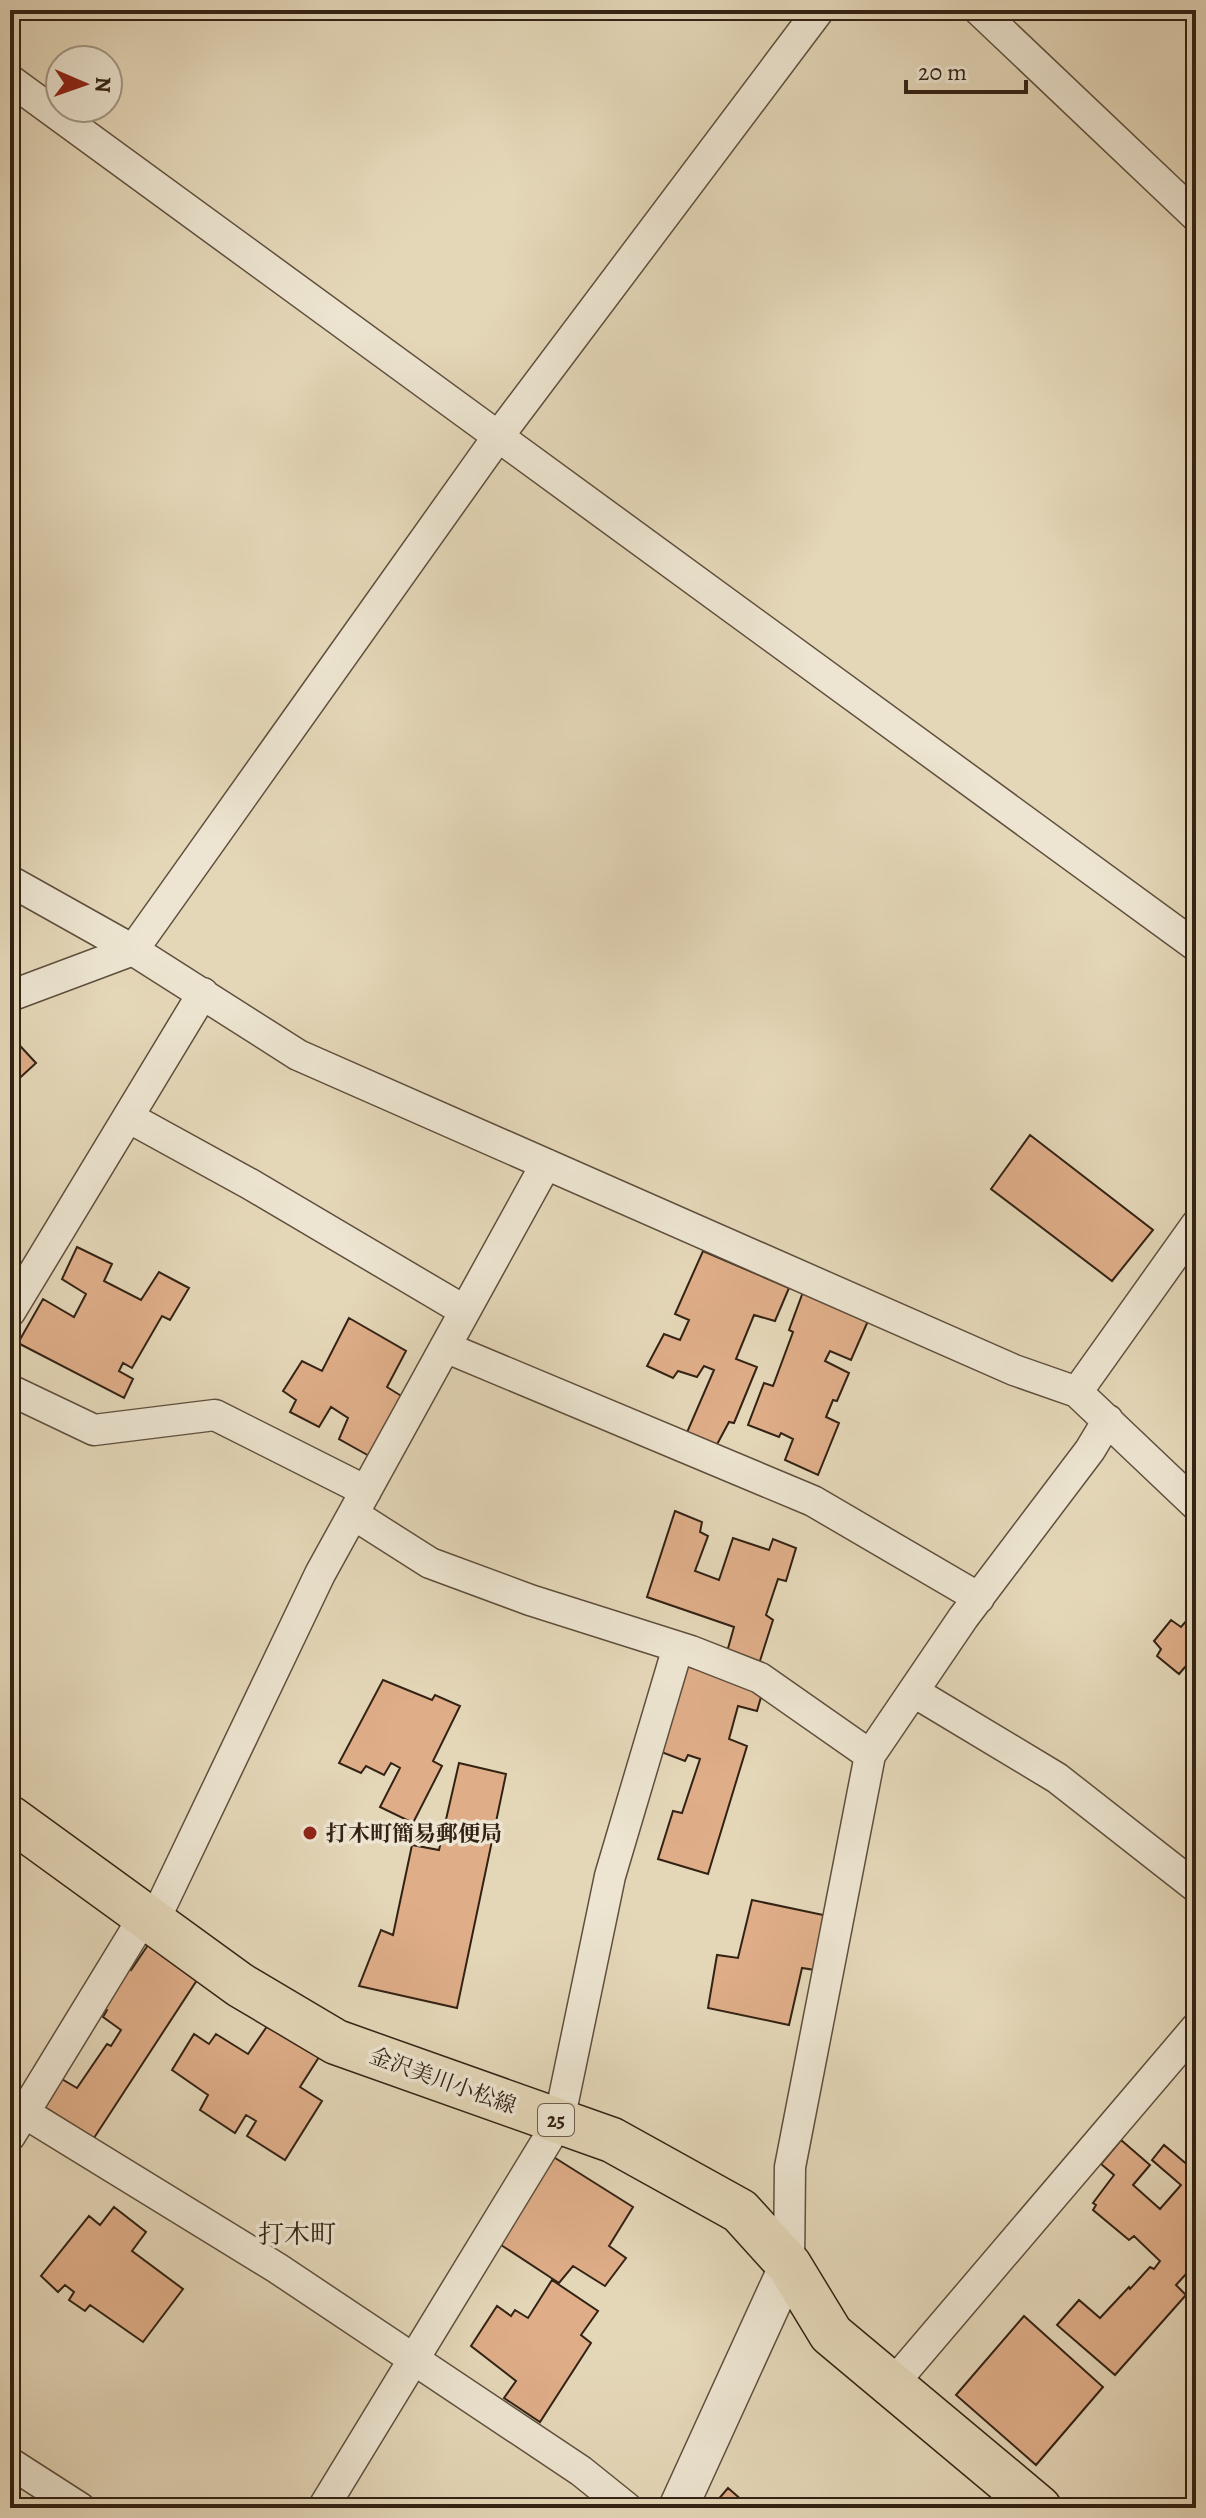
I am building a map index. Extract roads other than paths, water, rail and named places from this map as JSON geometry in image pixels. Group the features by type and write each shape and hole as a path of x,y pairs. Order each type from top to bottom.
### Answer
{"main road":[{"name":"金沢美川小松線","path":"10,1818 240,1985 336,2042 612,2140 740,2211 789,2265 831,2334 1039,2508"}],"street":[{"path":"10,996 133,950 497,438 819,10"},
{"path":"979,10 1196,216"},
{"path":"10,80 1196,946"},
{"path":"10,881 133,950 298,1055 1014,1370 1077,1392 1196,1505"},
{"path":"10,1312 203,993"},
{"path":"128,1117 250,1184 465,1311"},
{"path":"546,1164 320,1574 148,1916 15,2118 277,2268 581,2471 627,2508"},
{"path":"1077,1392 1196,1225"},
{"path":"445,1347 813,1501 979,1598"},
{"path":"10,1390 94,1430 215,1415 359,1503 430,1563 760,1678 870,1755"},
{"path":"678,2508 789,2265 790,2167 870,1755 979,1598 1090,1450 1108,1420"},
{"path":"323,2508 559,2121 610,1876 678,1647"},
{"path":"914,1692 1057,1778 1196,1887"},
{"path":"891,2386 1196,2028"},
{"path":"10,2463 80,2508"}],"place":[{"name":"打木町簡易郵便局","path":"310,1833"}],"district":[{"name":"打木町","path":"297,2234"}]}
